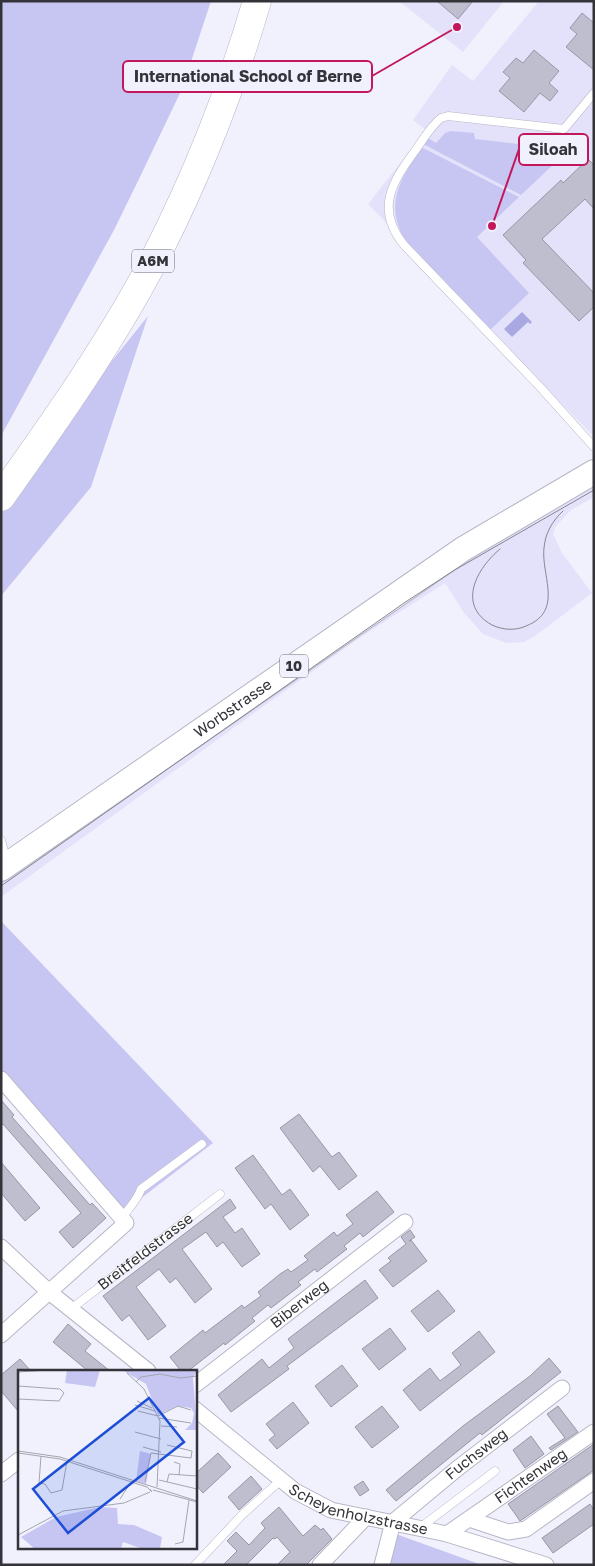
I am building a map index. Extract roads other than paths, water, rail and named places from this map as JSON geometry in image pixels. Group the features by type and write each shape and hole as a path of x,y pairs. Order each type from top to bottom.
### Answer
{"highway":[{"name":"A6M","path":"1,481 100,334 158,229 213,104 247,1"},
{"name":"A6M","path":"1,497 109,339 154,259 208,142 234,72 257,1"}],"main road":[{"name":"Worbstrasse","path":"5,867 463,549 594,472"}],"street":[{"path":"1,1078 124,1220"},
{"name":"Breitfeldstrasse","path":"1,1335 124,1220"},
{"name":"Biberweg","path":"196,1384 405,1222"},
{"path":"1,1247 48,1291 147,1370"},
{"name":"Fuchsweg","path":"393,1522 458,1468 562,1388"},
{"name":"Scheyenholzstrasse","path":"196,1410 295,1491 331,1510 446,1534 546,1565"},
{"name":"Fichtenweg","path":"446,1534 594,1432"},
{"path":"1,1474 18,1461"},
{"name":"Fichtenweg","path":"469,1519 508,1532 526,1530 594,1481"},
{"path":"320,1565 366,1516"},
{"path":"382,1565 393,1522"}],"lane":[{"path":"594,93 564,129 448,116 441,118 396,177 390,190 389,205 393,228 401,241 541,388 594,447"},
{"path":"1,840 5,867"},
{"path":"124,1220 129,1208 137,1200 141,1189 202,1144"},
{"name":"Breitfeldstrasse","path":"71,1309 220,1194"},
{"path":"420,1528 494,1471"},
{"path":"195,1565 242,1515 281,1480"}],"tram line":[{"path":"1,886 404,603 453,571 594,490"},
{"path":"500,549 484,566 478,576 473,597 475,607 481,617 492,625 505,629 518,629 538,619 548,602 544,548 550,528 563,511"}],"place":[{"name":"International School of Berne","path":"457,27"},
{"name":"Siloah","path":"492,226"}]}
